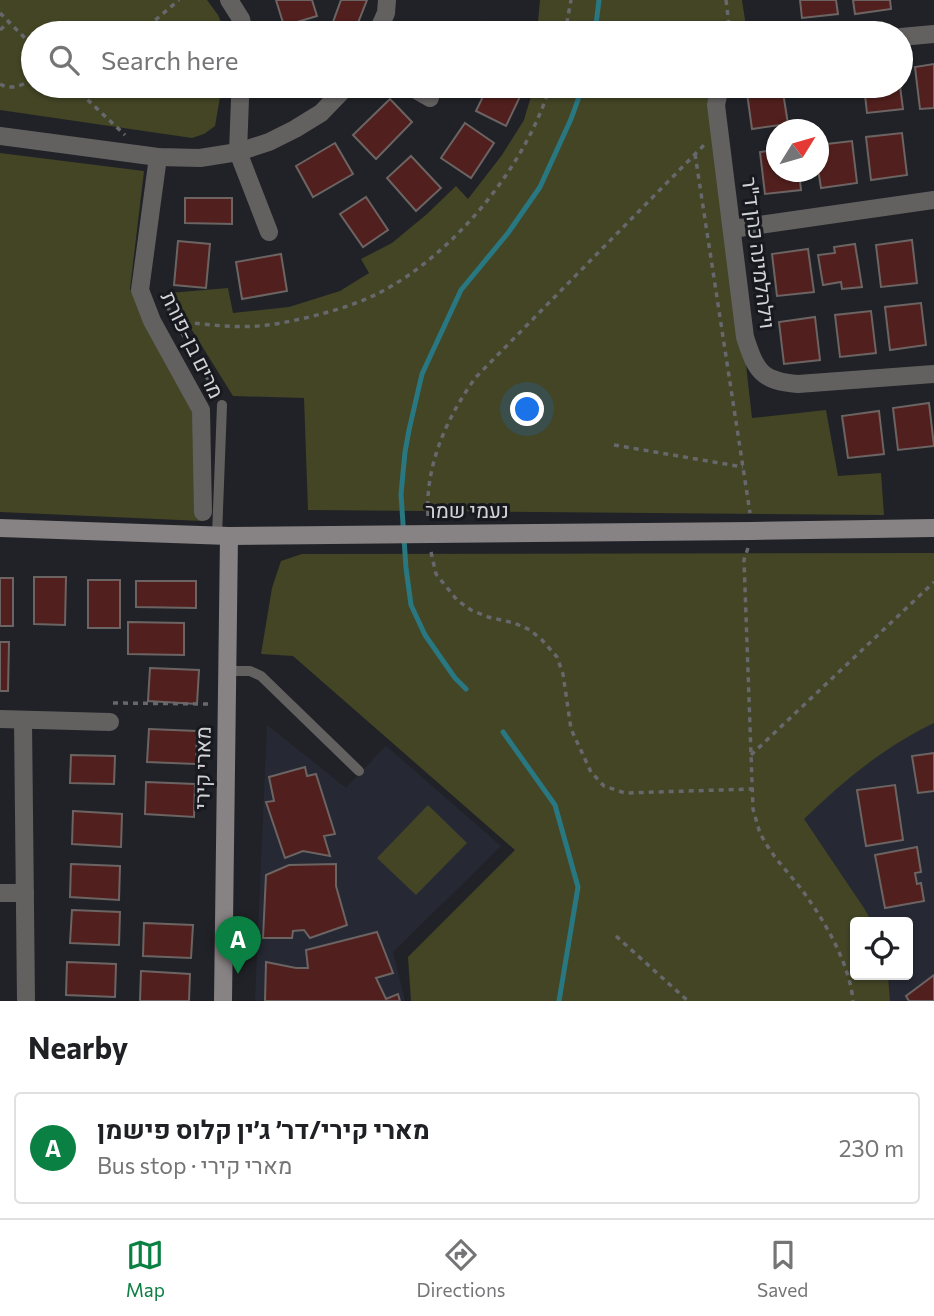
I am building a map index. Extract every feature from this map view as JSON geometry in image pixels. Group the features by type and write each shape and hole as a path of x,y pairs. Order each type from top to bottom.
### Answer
{"street":[{"path":"229,0 241,21"},
{"path":"382,21 387,0"},
{"path":"913,36 934,34"},
{"path":"240,98 238,152 269,232"},
{"path":"0,136 152,156 200,158 238,152 269,142 295,130 321,113 335,98"},
{"name":"וילהלמינה כהן ד\"ר","path":"717,98 716,105 745,337 753,362 766,377 783,383 798,384 934,374"},
{"name":"מרים בן-פורת","path":"152,156 140,290 152,321 201,411 203,512"},
{"path":"732,229 934,200"},
{"name":"נעמי שמר","path":"0,528 223,536 934,528"},
{"name":"מארי קירי","path":"223,536 227,671 223,1001"},
{"path":"0,719 110,722"},
{"path":"23,720 26,1001"},
{"path":"0,893 25,893"}],"lane":[{"path":"222,405 223,536"},
{"path":"227,671 250,671 261,676 359,771"}],"path":[{"path":"154,21 179,0"},
{"path":"567,21 571,0"},
{"path":"726,0 729,21"},
{"path":"0,13 21,34"},
{"path":"0,30 9,22"},
{"path":"0,84 5,87 21,85"},
{"path":"89,98 152,156"},
{"path":"175,321 235,327 279,324 331,311 377,294 414,271 460,233 527,142 545,98"},
{"path":"429,519 430,484 439,446 450,418 476,377 719,128"},
{"path":"695,155 752,531 744,560 753,809 760,832 771,850 807,895 825,925 843,963 853,1001"},
{"path":"162,298 222,405"},
{"path":"614,445 743,467"},
{"path":"430,545 436,574 457,600 471,610 530,629 557,657 571,729 591,772 604,786 625,793 752,789"},
{"path":"751,755 934,582"},
{"path":"110,722 112,703 227,704"},
{"path":"616,936 688,1001"}],"shaded area":[{"path":"934,723 934,1001 890,1001 888,980 913,980 913,917 869,917 803,819 850,775 911,734"},
{"path":"267,725 346,788 386,746 501,846 393,952 405,1001 255,1001"}],"green space":[{"path":"0,0 207,0 221,21 21,21 21,98 220,98 215,126 204,134 192,138 0,110"},
{"path":"540,0 742,0 745,21 538,21"},
{"path":"530,98 716,98 752,418 826,410 838,476 881,473 884,515 308,510 304,398 233,396 169,293 228,288 233,313 289,307 340,291 369,273 361,259 392,243 456,186 468,199 502,155 524,120"},
{"path":"0,153 144,171 130,289 198,427 202,521 0,512"},
{"path":"934,553 934,723 865,766 804,819 869,917 850,917 850,980 888,980 890,1001 411,1001 408,957 515,850 293,656 261,654 272,588 281,561 302,554"},
{"path":"428,805 467,843 416,895 377,858"}],"building":[{"path":"276,0 312,0 317,16 300,21 282,21"},
{"path":"341,0 367,0 359,21 333,21"},
{"path":"800,0 836,0 838,14 802,18"},
{"path":"853,0 890,0 891,9 855,14"},
{"path":"934,64 934,108 920,109 915,67"},
{"path":"482,98 519,98 506,126 476,111"},
{"path":"748,98 784,98 787,119 766,119 766,127 752,129"},
{"path":"865,98 902,98 903,109 867,113"},
{"path":"390,99 412,122 376,159 353,135"},
{"path":"465,123 494,143 471,178 441,158"},
{"path":"902,133 907,175 871,180 866,137"},
{"path":"852,141 857,183 821,188 820,182 829,182 829,144"},
{"path":"335,143 353,174 313,197 296,166"},
{"path":"766,151 766,182 800,182 801,190 765,194 760,152"},
{"path":"411,156 441,188 416,211 387,178"},
{"path":"366,197 388,230 363,247 340,214"},
{"path":"185,198 232,198 232,224 185,223"},
{"path":"912,240 917,283 881,287 876,245"},
{"path":"178,241 210,244 206,288 174,285"},
{"path":"855,244 862,287 842,289 841,282 823,285 818,255 835,253 834,247"},
{"path":"808,249 814,292 777,296 772,254"},
{"path":"281,254 287,291 242,299 236,262"},
{"path":"921,303 926,345 890,350 885,307"},
{"path":"871,311 876,353 840,357 835,315"},
{"path":"815,317 820,360 784,364 779,322"},
{"path":"929,403 934,446 898,450 893,408"},
{"path":"879,411 884,454 848,458 842,416"},
{"path":"34,577 66,577 65,625 34,624"},
{"path":"0,578 13,578 13,626 0,626"},
{"path":"88,580 120,580 120,628 88,628"},
{"path":"136,581 196,581 196,608 136,607"},
{"path":"128,622 184,623 184,655 128,654"},
{"path":"0,642 9,642 8,691 0,691"},
{"path":"150,668 199,670 197,704 148,701"},
{"path":"149,729 197,731 196,764 147,762"},
{"path":"934,753 934,791 918,793 912,756"},
{"path":"71,755 115,756 114,784 70,783"},
{"path":"305,767 307,776 316,774 335,834 324,836 330,856 303,851 285,858 266,802 274,801 269,777"},
{"path":"146,782 195,784 194,817 145,814"},
{"path":"895,785 903,840 866,846 857,790"},
{"path":"73,811 122,814 121,847 72,844"},
{"path":"917,847 921,872 915,873 917,884 921,883 924,901 885,908 875,855"},
{"path":"71,864 120,866 119,900 70,897"},
{"path":"336,864 336,886 347,925 310,938 304,930 293,931 292,938 263,938 266,875 289,865"},
{"path":"72,910 120,912 119,945 70,943"},
{"path":"144,923 193,925 191,958 143,956"},
{"path":"377,932 393,973 376,978 386,999 398,994 400,1001 265,1001 266,962 308,968 306,950"},
{"path":"67,962 116,964 115,997 66,995"},
{"path":"141,971 190,974 189,1001 140,1001"},
{"path":"934,975 934,1001 909,1001 906,996"}],"waterway":[{"path":"596,21 599,0"},
{"path":"466,689 455,678 425,635 411,605 401,494 409,430 422,374 461,290 508,233 540,187 579,98"},
{"path":"503,732 555,805 578,887 559,1001"}],"place":[{"name":"מארי קירי/דר׳ ג׳ין קלוס פישמן","path":"238,974"}]}
